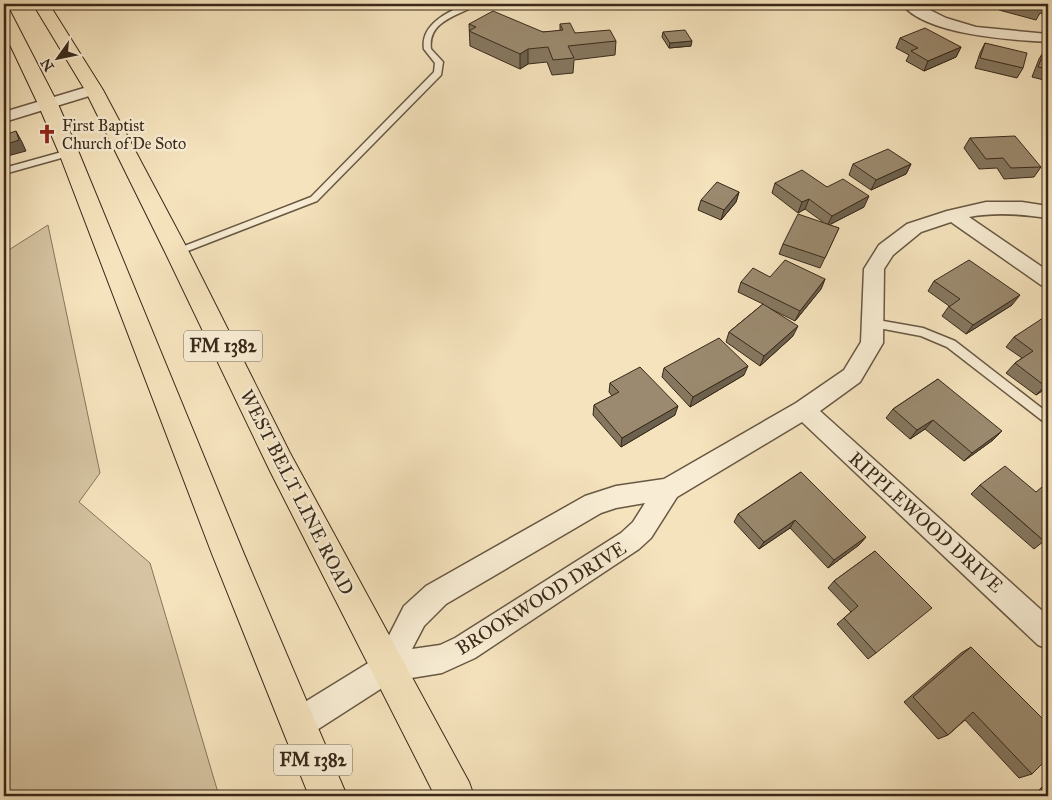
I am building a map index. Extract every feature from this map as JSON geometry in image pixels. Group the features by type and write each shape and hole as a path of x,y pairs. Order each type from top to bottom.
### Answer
{"main road":[{"name":"WEST BELT LINE ROAD","path":"41,4 94,90 177,252 280,462 455,796"},
{"name":"FM 1382","path":"5,22 48,104 69,153 228,554 328,796"}],"street":[{"path":"909,4 937,21 954,26 1004,35 1048,38"},
{"path":"4,117 94,90"},
{"name":"BROOKWOOD DRIVE","path":"388,667 414,616 436,595 594,504 616,497 668,489 804,410 852,376 872,343 874,269 886,250 914,228 953,215 986,208 1022,208 1048,212"},
{"path":"953,215 1048,280"},
{"name":"RIPPLEWOOD DRIVE","path":"804,410 1048,635"},
{"name":"BROOKWOOD DRIVE","path":"298,724 388,667 442,659 465,648 630,541 642,530 668,489"}],"lane":[{"path":"177,252 314,199 438,73 438,62 428,52 426,44 433,29 446,17 475,4"},
{"path":"4,171 69,153"},
{"path":"872,323 923,332 951,344 1048,419"}],"shaded area":[{"path":"48,225 100,473 79,502 150,563 219,796 4,796 4,253"}],"building":[{"path":"1018,4 1045,4 1042,10"},
{"path":"493,11 543,32 563,30 560,24 570,23 575,33 610,30 616,41 568,46 574,58 553,60 548,47 528,49 520,54 469,31 476,27 469,24"},
{"path":"925,28 961,47 928,61 911,51 918,48 900,38"},
{"path":"685,30 692,41 670,43 663,32"},
{"path":"985,43 1027,53 1023,68 980,58"},
{"path":"1045,49 1048,50 1048,69 1038,67"},
{"path":"16,131 19,140 4,145 4,135"},
{"path":"1015,136 1041,167 1011,168 1003,158 986,159 970,138"},
{"path":"888,149 911,164 876,180 853,164"},
{"path":"802,170 827,187 843,179 869,196 832,216 809,199 802,202 775,183"},
{"path":"717,182 739,192 724,210 701,200"},
{"path":"798,214 839,228 825,258 783,244"},
{"path":"785,260 825,279 800,311 741,282 753,268 770,277"},
{"path":"969,260 1020,295 973,325 949,307 960,299 934,281"},
{"path":"763,304 798,326 764,356 729,332"},
{"path":"1046,316 1048,317 1048,384 1045,386 1015,363 1033,351 1014,337"},
{"path":"719,338 748,366 693,397 664,368"},
{"path":"640,367 678,406 622,438 594,405 619,392 610,383"},
{"path":"938,379 1002,431 972,453 933,420 917,430 893,409"},
{"path":"1005,466 1036,492 1048,482 1048,538 1044,541 980,485"},
{"path":"801,472 866,537 834,560 795,520 764,542 738,514"},
{"path":"875,551 932,608 876,653 844,618 858,606 834,581"},
{"path":"971,647 1048,724 1048,758 1032,774 973,712 948,735 913,697"}],"place":[{"name":"First Baptist Church of De Soto","path":"47,134"}]}
